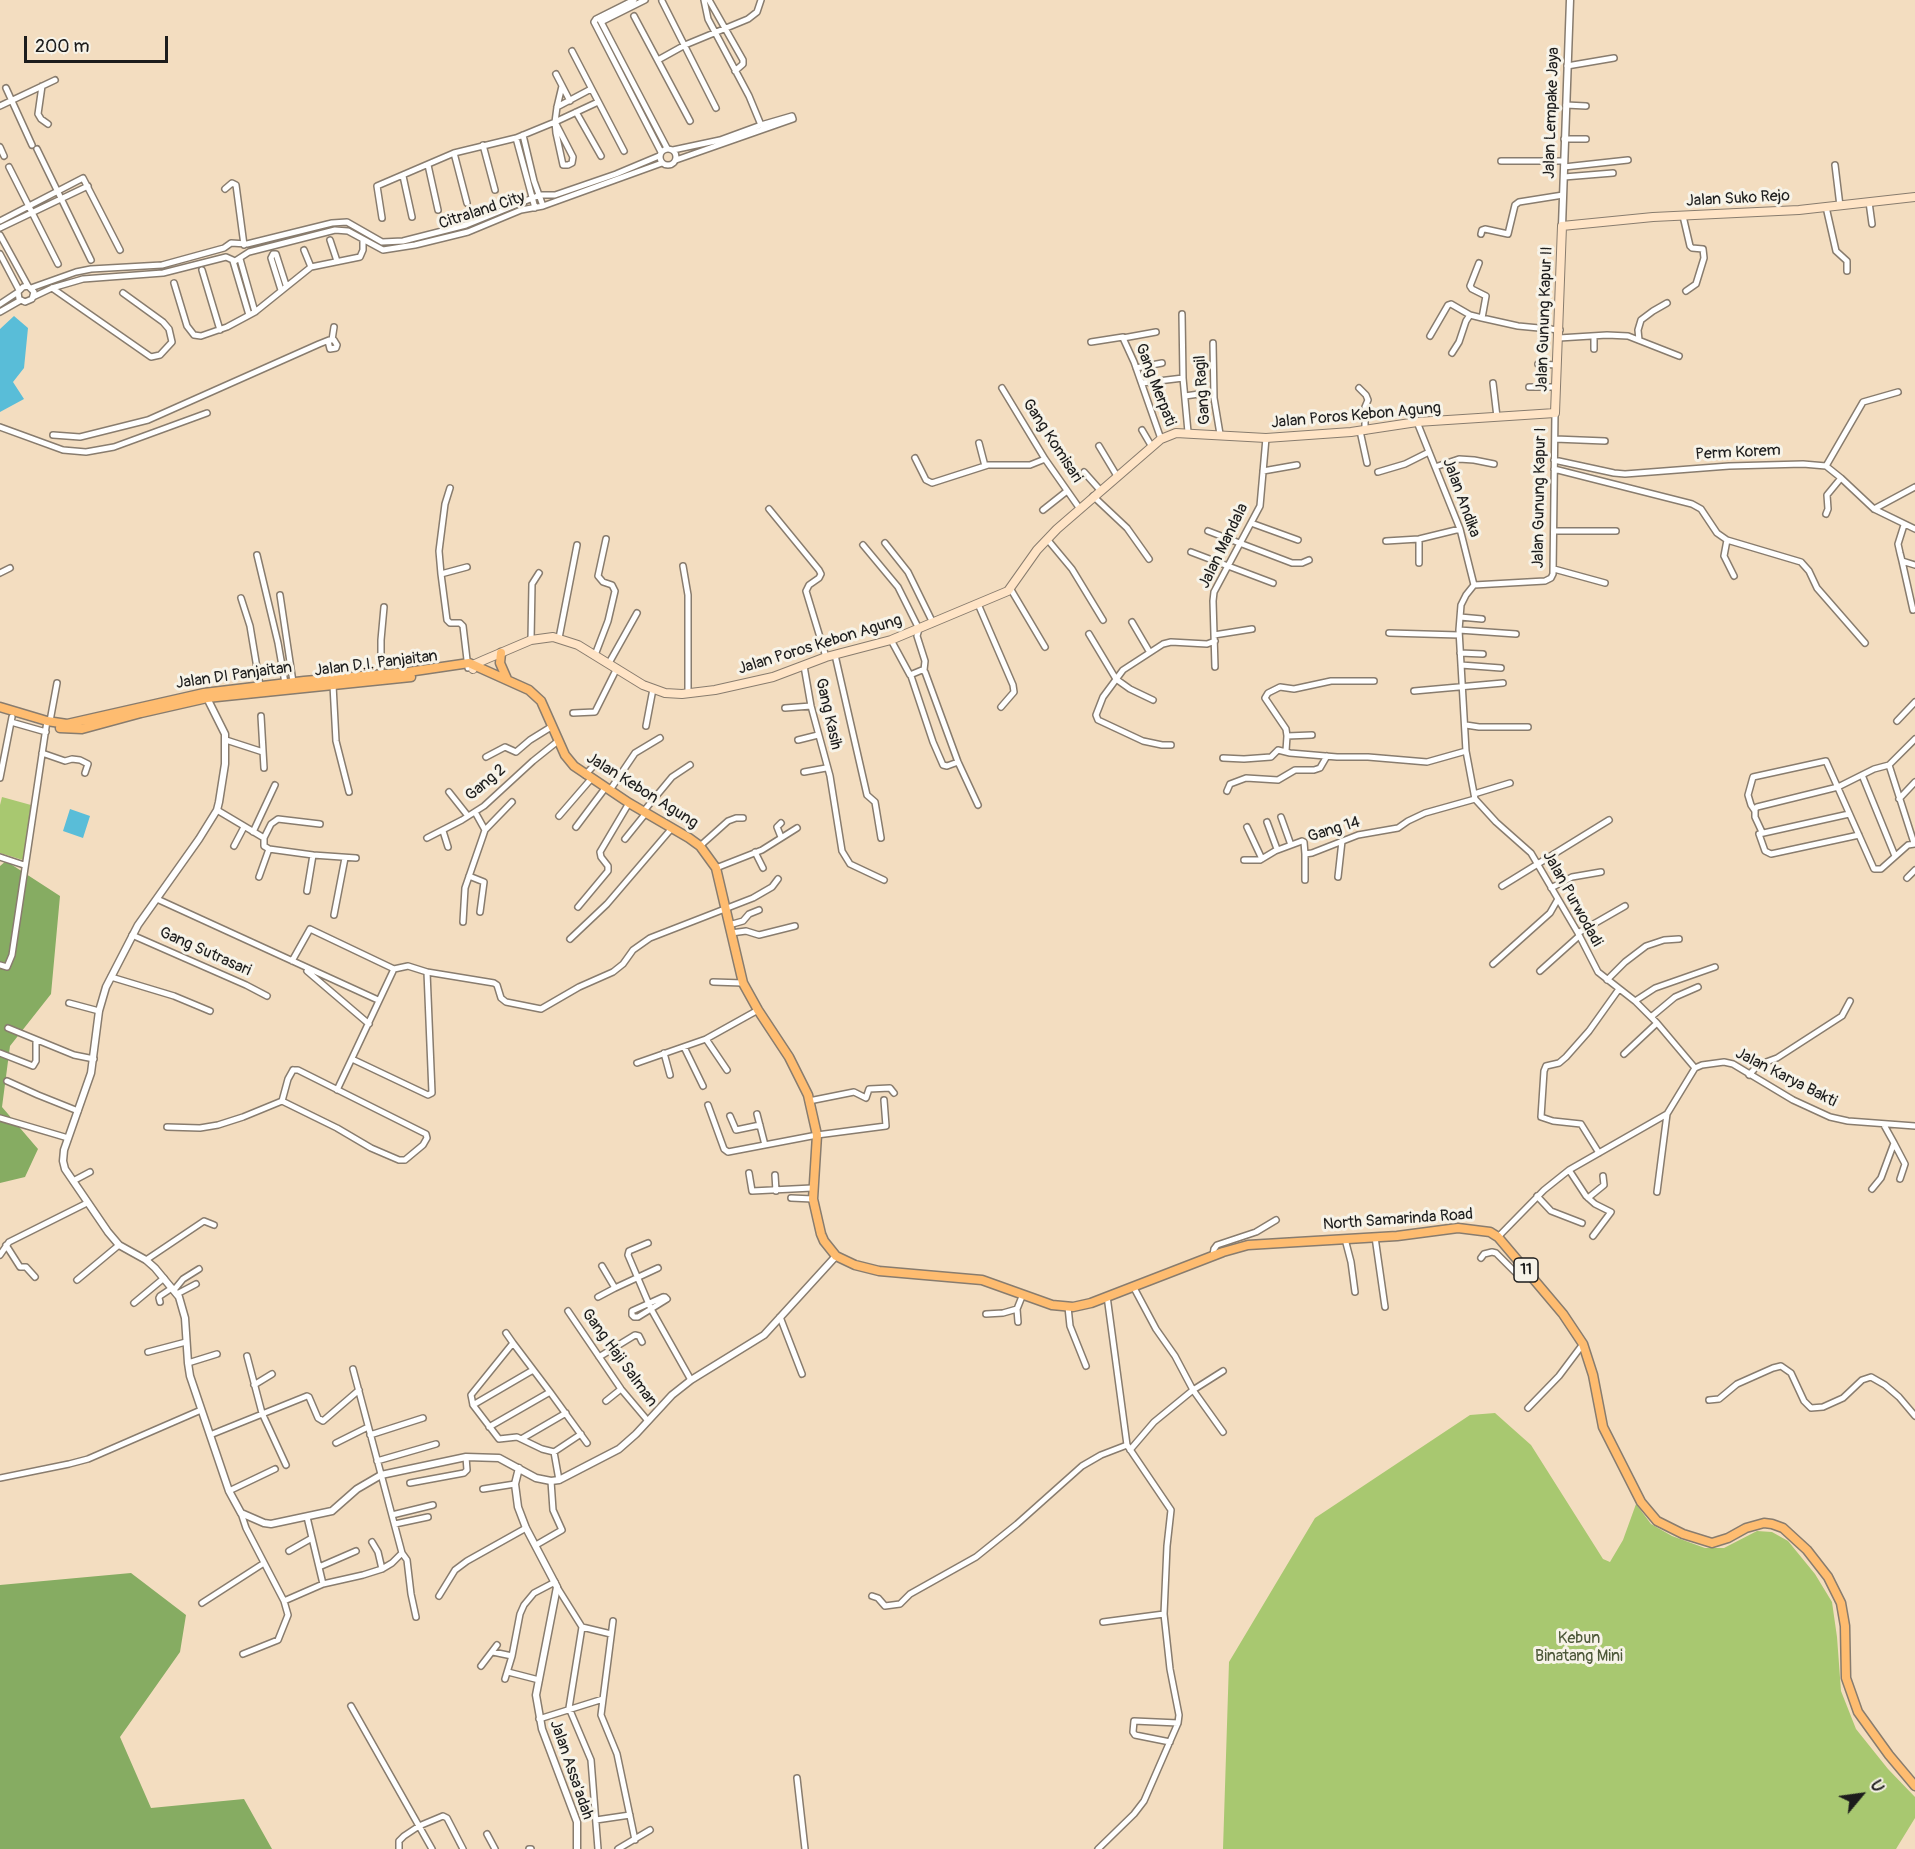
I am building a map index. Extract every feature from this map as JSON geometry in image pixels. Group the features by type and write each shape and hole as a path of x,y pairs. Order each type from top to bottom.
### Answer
{"highway":[{"path":"501,653 500,663 507,679"},
{"name":"Jalan DI Panjaitan","path":"0,707 47,725 74,723 140,706 260,686 304,684 381,674 473,667"},
{"name":"Jalan Kebon Agung","path":"473,667 507,679 535,695 545,709 551,727 569,761 588,777 700,846 716,868 743,983 789,1057 809,1101 817,1135 813,1199 821,1234 837,1256"},
{"name":"Jalan D.I. Panjaitan","path":"205,696 304,684 333,685 407,677 473,667"},
{"path":"0,712 11,719 31,725 47,725"},
{"name":"North Samarinda Road","path":"837,1256 864,1268 891,1273 982,1280 1052,1305 1068,1307 1080,1306 1213,1255 1248,1245 1375,1237 1458,1228 1483,1230 1498,1237"},
{"name":"11","path":"1498,1237 1563,1314 1583,1344 1593,1375 1603,1427 1641,1502 1657,1521 1683,1534 1712,1543 1754,1525 1764,1523 1778,1526 1791,1533 1828,1577 1841,1602 1845,1626 1846,1678 1853,1701 1865,1723 1915,1786"}],"main road":[{"name":"Jalan Suko Rejo","path":"1562,226 1840,206 1915,197"},
{"name":"Jalan Gunung Kapur II","path":"1556,413 1562,226"},
{"name":"Jalan Poros Kebon Agung","path":"473,667 531,640 548,636 578,645 635,681 665,693 688,694 727,687 788,672 826,657 891,640 1005,593 1047,539 1093,496 1161,439 1176,433 1266,438 1362,431 1418,422 1556,413"}],"street":[{"path":"600,20 634,0"},
{"path":"645,0 600,20 594,20 660,154 662,163 670,165 676,160 793,118 792,116 761,124 720,140 670,149 660,154"},
{"path":"704,0 705,12 761,124"},
{"path":"709,0 743,60 743,64 735,71"},
{"path":"658,60 685,45 754,15 761,0"},
{"name":"Jalan Lempake Jaya","path":"1562,226 1570,0"},
{"path":"662,1 716,108"},
{"path":"634,16 690,121"},
{"path":"600,20 670,149 677,156 676,160"},
{"path":"572,51 624,151"},
{"path":"1568,66 1614,58"},
{"path":"556,74 570,101"},
{"path":"0,106 55,80"},
{"path":"42,86 38,114 48,124"},
{"path":"555,122 573,158 572,163 568,165 563,165 555,122 562,86"},
{"path":"6,88 91,260"},
{"path":"557,107 591,89"},
{"path":"382,218 377,186 454,153 516,138 598,102"},
{"path":"1566,105 1586,106"},
{"path":"576,112 601,156"},
{"path":"523,135 534,181 543,206"},
{"path":"516,138 529,199 535,208"},
{"path":"1564,139 1586,139"},
{"path":"483,145 495,190"},
{"path":"0,147 4,156"},
{"path":"454,153 467,203"},
{"name":"Citraland City","path":"239,259 249,252 335,230 348,231 383,250 466,225 540,195 555,195 616,174 660,154"},
{"path":"1501,161 1563,164 1628,160"},
{"name":"Citraland City","path":"0,304 23,287 91,269 162,265 224,248 231,243 242,244 332,223 344,222 382,242 403,244 468,232 521,210 543,206 662,163"},
{"path":"428,165 438,210"},
{"path":"1835,165 1840,206"},
{"path":"9,167 57,264"},
{"path":"1564,177 1613,173"},
{"path":"403,176 412,218"},
{"path":"0,228 31,210 56,191 82,178 120,250"},
{"path":"225,189 232,183 236,185 243,250 239,259 249,315"},
{"path":"0,221 61,200 88,186"},
{"path":"1481,234 1485,229 1508,234 1515,205 1519,202 1563,195"},
{"path":"1869,202 1872,224"},
{"path":"1826,207 1836,251 1847,261 1847,271"},
{"path":"1683,216 1690,246 1702,248 1704,258 1696,284 1686,291"},
{"path":"0,235 34,292 33,297"},
{"path":"330,240 338,261"},
{"path":"174,283 190,332 201,336 220,330 255,312 310,267 354,260 362,256 363,240"},
{"path":"224,248 226,257"},
{"path":"304,250 310,267"},
{"path":"0,254 19,291 21,300"},
{"path":"273,254 276,254 284,288 272,258 273,254"},
{"path":"0,312 21,300 29,302 33,297 52,288 83,279 163,273 226,257 239,259"},
{"path":"239,259 255,312"},
{"path":"1479,263 1470,286 1472,290 1485,295 1482,318"},
{"path":"9,272 18,268"},
{"path":"202,270 220,330"},
{"path":"60,277 63,285"},
{"path":"52,288 151,357 160,355 172,342 169,329 123,292"},
{"path":"1639,340 1638,330 1641,320 1667,303"},
{"path":"1430,336 1449,304 1470,315 1559,334 1622,336 1639,340 1679,356"},
{"path":"1182,314 1183,378 1188,432"},
{"path":"1452,353 1470,315"},
{"path":"53,435 80,437 148,420 330,340 334,327"},
{"name":"Gang Merpati","path":"1156,332 1123,337 1161,439"},
{"path":"1593,349 1594,336"},
{"path":"1091,342 1123,337"},
{"name":"Gang Ragil","path":"1213,343 1214,392 1220,434"},
{"path":"1136,368 1162,363"},
{"path":"1538,364 1558,365"},
{"path":"1142,383 1183,378"},
{"path":"1493,383 1497,417"},
{"path":"1529,387 1556,387"},
{"name":"Gang Komisari","path":"1002,388 1045,459 1080,509"},
{"path":"1359,388 1368,400 1362,431 1367,463"},
{"path":"1185,396 1214,392"},
{"path":"1898,392 1863,402 1826,466 1874,509 1915,530"},
{"path":"0,427 63,450 100,450 153,434 207,413"},
{"name":"Jalan Gunung Kapur I","path":"1474,585 1545,581 1551,578 1554,569 1556,413"},
{"path":"155,417 161,431"},
{"path":"148,420 153,434"},
{"name":"Jalan Andika","path":"1418,422 1461,529 1474,585"},
{"path":"1142,430 1152,447"},
{"name":"Jalan Mandala","path":"1215,667 1212,601 1214,592 1261,501 1266,438"},
{"path":"1555,439 1605,441"},
{"path":"979,443 985,466"},
{"path":"1099,447 1117,476"},
{"path":"1378,472 1405,464 1429,452"},
{"path":"915,458 929,483 985,466 1030,465 1045,459"},
{"path":"1435,467 1459,459 1494,464"},
{"name":"Perm Korem","path":"1554,460 1625,474 1739,466 1803,464 1826,466"},
{"path":"1263,471 1297,465"},
{"path":"1554,469 1692,504 1701,509 1717,533 1727,540 1801,562 1809,571 1817,588 1865,643"},
{"path":"1084,472 1100,490"},
{"path":"1826,514 1827,495 1841,478"},
{"path":"1874,509 1915,487"},
{"path":"450,488 445,504 439,551 441,574 447,620 463,626 473,667"},
{"path":"1043,510 1067,491"},
{"path":"1093,496 1126,528 1149,559"},
{"path":"770,509 821,573 806,591 826,657"},
{"path":"1251,523 1298,540"},
{"path":"1904,525 1898,544 1913,610"},
{"path":"1386,541 1419,539 1461,529"},
{"path":"1208,531 1293,563 1309,560"},
{"path":"1554,531 1616,531"},
{"path":"595,655 608,621 615,591 612,585 603,582 598,576 606,539"},
{"path":"1047,539 1072,568 1103,620"},
{"path":"1419,539 1419,563"},
{"path":"1727,540 1724,556 1734,576"},
{"path":"885,543 908,572 933,623"},
{"path":"559,638 577,545"},
{"path":"863,545 896,583 919,628 917,636 925,661 924,670 958,762 978,805"},
{"path":"1191,552 1273,583"},
{"path":"257,555 289,683"},
{"path":"1902,561 1915,565"},
{"path":"683,566 688,595 688,694"},
{"path":"441,574 467,567"},
{"path":"0,573 10,568"},
{"path":"1554,569 1605,584"},
{"path":"531,640 532,584 539,573"},
{"path":"1474,585 1461,605 1459,633 1466,751 1474,796"},
{"path":"1010,588 1046,647"},
{"path":"280,595 289,683"},
{"path":"241,598 250,626 260,686"},
{"path":"978,604 1013,686 1014,692 1001,707"},
{"path":"381,674 384,607"},
{"path":"609,663 637,613"},
{"path":"1460,617 1482,619"},
{"path":"1132,622 1149,651"},
{"path":"1171,745 1162,746 1143,741 1098,720 1096,715 1103,697 1123,670 1149,651 1167,642 1204,644 1215,638 1251,629"},
{"path":"1389,633 1516,634"},
{"path":"1089,634 1116,679 1130,690 1153,700"},
{"path":"891,640 911,676 943,765 958,762"},
{"path":"1460,652 1483,654"},
{"path":"835,655 867,795 875,802 881,838"},
{"path":"1461,665 1501,668"},
{"name":"Gang Kasih","path":"804,666 811,706 832,787 839,844 845,857 857,868 884,880"},
{"path":"573,713 595,712 617,668"},
{"path":"911,676 924,670"},
{"path":"1286,751 1286,729 1266,698 1268,693 1280,687 1294,689 1331,681 1374,681"},
{"path":"0,965 7,967 12,955 42,753 57,683"},
{"path":"1414,692 1503,683"},
{"path":"333,685 336,741 349,792"},
{"path":"646,726 652,689"},
{"path":"205,696 223,728 226,740 223,789 217,810 132,935 102,997 94,1059 68,1138 63,1161 65,1169 87,1203 119,1245 146,1260 164,1278 174,1290 184,1312 188,1364 201,1410 229,1491 284,1601 288,1615 280,1630 279,1639 243,1654"},
{"path":"1897,721 1915,702"},
{"path":"784,708 811,706"},
{"path":"261,716 264,768"},
{"path":"0,778 11,719"},
{"path":"1466,725 1479,728 1528,727"},
{"path":"486,757 505,747 516,752 551,727"},
{"path":"798,740 818,735"},
{"path":"1287,736 1312,735"},
{"path":"576,827 635,753 660,738"},
{"path":"1755,811 1757,807 1838,787 1889,765 1915,739"},
{"path":"226,740 263,752"},
{"name":"Gang 2","path":"427,838 475,812 558,741"},
{"path":"1223,758 1231,760 1264,758 1272,756 1276,750 1327,756 1427,762 1466,751"},
{"path":"42,753 65,761 80,760 88,764 85,773"},
{"path":"1227,791 1230,784 1241,779 1260,777 1278,780 1295,770 1320,768 1327,756"},
{"path":"560,816 598,761"},
{"path":"1762,832 1748,795 1753,777 1826,761 1874,869 1878,871 1908,845 1914,844 1889,765"},
{"path":"625,839 672,777 690,765"},
{"path":"804,772 826,768"},
{"path":"1862,775 1895,856"},
{"path":"1899,799 1915,782"},
{"name":"Gang 14","path":"1262,859 1277,849 1304,842 1305,854 1363,834 1398,828 1405,822 1425,813 1510,783"},
{"path":"253,832 275,785"},
{"path":"449,792 468,816"},
{"name":"Jalan Purwodadi","path":"1474,796 1496,822 1527,849 1537,863 1594,965 1607,980 1652,1017 1695,1068"},
{"path":"463,922 465,888 485,830 512,802"},
{"path":"578,907 608,871 609,866 599,855 629,803"},
{"path":"217,810 264,838"},
{"path":"475,812 485,830"},
{"path":"1762,832 1849,814"},
{"path":"1281,817 1291,845"},
{"path":"700,846 729,821 743,818"},
{"path":"320,824 278,819 271,824 264,838 264,846 269,849 313,855 356,858"},
{"path":"1502,886 1609,820"},
{"path":"1267,822 1277,849"},
{"path":"1909,829 1915,822"},
{"path":"781,823 777,827 782,837"},
{"path":"234,846 244,827"},
{"path":"1244,860 1262,859 1246,827"},
{"path":"570,939 607,904 673,828"},
{"path":"716,868 767,847 797,828"},
{"path":"443,831 448,847"},
{"path":"1762,832 1759,834 1765,851 1771,854 1859,835"},
{"path":"1338,877 1342,841"},
{"path":"259,877 269,849"},
{"path":"755,852 763,868"},
{"path":"1305,854 1305,880"},
{"path":"307,891 313,855"},
{"path":"0,857 24,865"},
{"path":"334,915 345,858"},
{"path":"1907,878 1915,870"},
{"path":"1551,888 1572,877 1601,872"},
{"path":"469,876 484,882 480,912"},
{"path":"291,961 310,929 394,969 408,966 427,972 494,983 498,987 501,998 506,1002 541,1009 579,987 613,972 623,964 633,950 650,938 768,890 778,879"},
{"path":"157,899 378,1000"},
{"path":"1493,964 1550,913 1558,899"},
{"path":"1540,971 1578,934 1625,906"},
{"path":"730,929 749,914 759,910"},
{"path":"730,929 759,935 795,926"},
{"name":"Gang Sutrasari","path":"132,935 267,996"},
{"path":"1607,980 1624,962 1646,946 1664,940 1679,939"},
{"path":"303,967 369,1024"},
{"path":"1635,1001 1655,988 1715,967"},
{"path":"337,1090 394,969"},
{"path":"352,1059 428,1095 432,1093 427,972"},
{"path":"111,977 174,996 210,1011"},
{"path":"714,982 743,983"},
{"path":"1652,1017 1675,997 1698,987"},
{"path":"1599,1153 1581,1124 1540,1117 1544,1071 1546,1066 1559,1063 1566,1057 1619,988"},
{"path":"1749,1075 1758,1065 1777,1058 1843,1015 1850,1001"},
{"path":"69,1003 99,1011"},
{"path":"637,1063 706,1039 758,1010"},
{"path":"1624,1054 1657,1023"},
{"path":"8,1028 74,1055 94,1059"},
{"path":"706,1039 727,1070"},
{"path":"0,1053 33,1066 37,1052 36,1040"},
{"path":"684,1047 703,1086"},
{"path":"664,1053 670,1075"},
{"name":"Jalan Karya Bakti","path":"1695,1068 1724,1062 1733,1064 1792,1100 1830,1117 1884,1125 1915,1125"},
{"path":"1657,1192 1667,1114 1695,1068"},
{"path":"167,1127 200,1128 218,1125 243,1118 282,1101 338,1128 371,1148 399,1160 405,1160 423,1145 427,1138 426,1134 298,1070 293,1070 288,1079 282,1101"},
{"path":"7,1081 78,1110"},
{"path":"809,1101 854,1092 866,1098 867,1090 873,1089 890,1088 894,1093"},
{"path":"708,1105 726,1151 817,1135 887,1126 884,1100"},
{"path":"757,1114 765,1145"},
{"path":"1498,1237 1537,1196 1569,1170 1667,1114"},
{"path":"730,1116 736,1130 760,1125"},
{"path":"0,1118 68,1138"},
{"path":"1884,1125 1906,1166 1900,1179"},
{"path":"1872,1189 1881,1178 1894,1143"},
{"path":"1569,1170 1588,1198 1611,1212 1593,1236"},
{"path":"73,1181 90,1172"},
{"path":"749,1173 752,1191"},
{"path":"775,1175 776,1191"},
{"path":"1588,1198 1604,1185 1602,1176"},
{"path":"744,1191 812,1188"},
{"path":"1537,1196 1551,1211 1582,1223"},
{"path":"791,1198 813,1199"},
{"path":"0,1255 6,1245 87,1203"},
{"path":"1213,1255 1218,1245 1256,1233 1276,1220"},
{"path":"146,1260 204,1221 214,1225"},
{"path":"1375,1237 1385,1307"},
{"path":"1345,1239 1355,1292"},
{"path":"648,1243 628,1253 650,1306 691,1380"},
{"path":"6,1245 20,1266 26,1266 35,1277"},
{"path":"77,1280 119,1245"},
{"path":"1481,1258 1492,1252 1520,1277 1528,1272"},
{"path":"240,1513 267,1524 307,1517 335,1510 357,1489 381,1475 466,1457 499,1458 536,1478 559,1480 619,1449 666,1401 691,1380 764,1335 837,1256"},
{"path":"602,1266 615,1288"},
{"path":"598,1297 658,1268"},
{"path":"174,1290 183,1279 199,1269"},
{"path":"134,1303 164,1278"},
{"path":"160,1302 160,1296 196,1284"},
{"path":"1133,1286 1193,1390 1223,1432"},
{"path":"1018,1322 1017,1309 1023,1294"},
{"path":"1098,1849 1144,1801 1178,1723 1179,1714 1170,1669 1164,1614 1171,1510 1128,1448 1107,1296"},
{"path":"1068,1307 1069,1321 1086,1366"},
{"path":"986,1314 1017,1309"},
{"name":"Gang Haji Salman","path":"568,1311 621,1389 648,1421"},
{"path":"780,1317 802,1374"},
{"path":"506,1333 587,1443"},
{"path":"599,1357 635,1335 639,1336 642,1342"},
{"path":"148,1352 186,1341"},
{"path":"513,1343 471,1394 473,1405 489,1427 499,1439 523,1438 542,1449 554,1452 581,1434"},
{"path":"1528,1408 1559,1376 1583,1344"},
{"path":"188,1364 217,1354"},
{"path":"247,1356 262,1413 286,1464"},
{"path":"1709,1400 1719,1399 1737,1384 1781,1366 1791,1373 1804,1401 1811,1408 1823,1407 1843,1398 1862,1380 1871,1377 1899,1397 1915,1416"},
{"path":"353,1369 402,1553 407,1560 416,1617"},
{"path":"473,1405 533,1370"},
{"path":"872,1596 878,1598 885,1606 900,1604 910,1594 976,1557 1082,1466 1101,1455 1128,1448 1154,1422 1193,1390 1223,1371"},
{"path":"254,1385 272,1374"},
{"path":"606,1401 621,1389"},
{"path":"210,1435 308,1396 318,1418 322,1421 359,1390"},
{"path":"489,1427 550,1392"},
{"path":"0,1478 88,1459 201,1410"},
{"path":"523,1438 566,1413"},
{"path":"370,1435 423,1418"},
{"path":"336,1443 368,1427"},
{"path":"377,1461 436,1444"},
{"path":"554,1452 559,1480"},
{"path":"410,1483 464,1473 467,1470 466,1457"},
{"path":"519,1468 515,1484 516,1500 526,1528 582,1628 569,1708 591,1760 598,1849"},
{"path":"229,1491 275,1469"},
{"path":"536,1545 562,1530 554,1510 551,1481"},
{"path":"483,1489 515,1484"},
{"path":"392,1515 433,1505"},
{"path":"307,1517 323,1584"},
{"path":"395,1524 428,1517"},
{"path":"439,1596 455,1570 526,1528"},
{"path":"289,1551 312,1538"},
{"path":"372,1542 378,1552 382,1569"},
{"path":"319,1567 356,1551"},
{"path":"284,1601 323,1584 382,1569 393,1563 402,1553"},
{"path":"202,1603 264,1563"},
{"path":"505,1679 524,1605 534,1593 556,1585"},
{"name":"Jalan Assa'adah","path":"556,1585 536,1695 539,1719 577,1822 577,1849"},
{"path":"1103,1622 1164,1614"},
{"path":"613,1621 601,1715 617,1754 635,1840"},
{"path":"582,1628 611,1634"},
{"path":"481,1666 496,1645"},
{"path":"493,1652 512,1656"},
{"path":"508,1672 539,1680"},
{"path":"539,1719 603,1699"},
{"path":"351,1706 432,1849"},
{"path":"1170,1742 1135,1735 1134,1722 1137,1719 1178,1723"},
{"path":"797,1778 805,1849"},
{"path":"596,1820 630,1815"},
{"path":"400,1847 401,1839 419,1827 444,1816 463,1849"},
{"path":"618,1849 650,1830"},
{"path":"487,1834 495,1849"}],"green space":[{"path":"2,797 31,805 23,860 0,853"},
{"path":"6,861 60,896 51,994 10,1046 2,1107 38,1149 25,1177 0,1183 0,866"},
{"name":"Kebun Binatang Mini","path":"1495,1413 1531,1445 1603,1559 1610,1562 1623,1540 1636,1504 1651,1524 1672,1536 1705,1548 1724,1548 1757,1531 1772,1532 1788,1541 1815,1574 1832,1602 1841,1691 1856,1729 1888,1769 1915,1797 1915,1818 1896,1849 1223,1849 1229,1662 1315,1518 1470,1415"},
{"path":"131,1573 186,1615 180,1652 120,1737 151,1808 244,1799 272,1849 0,1849 0,1585"}],"water":[{"path":"14,316 28,328 24,368 13,382 24,399 0,412 0,329"},
{"path":"70,809 90,816 83,838 63,831"}]}
